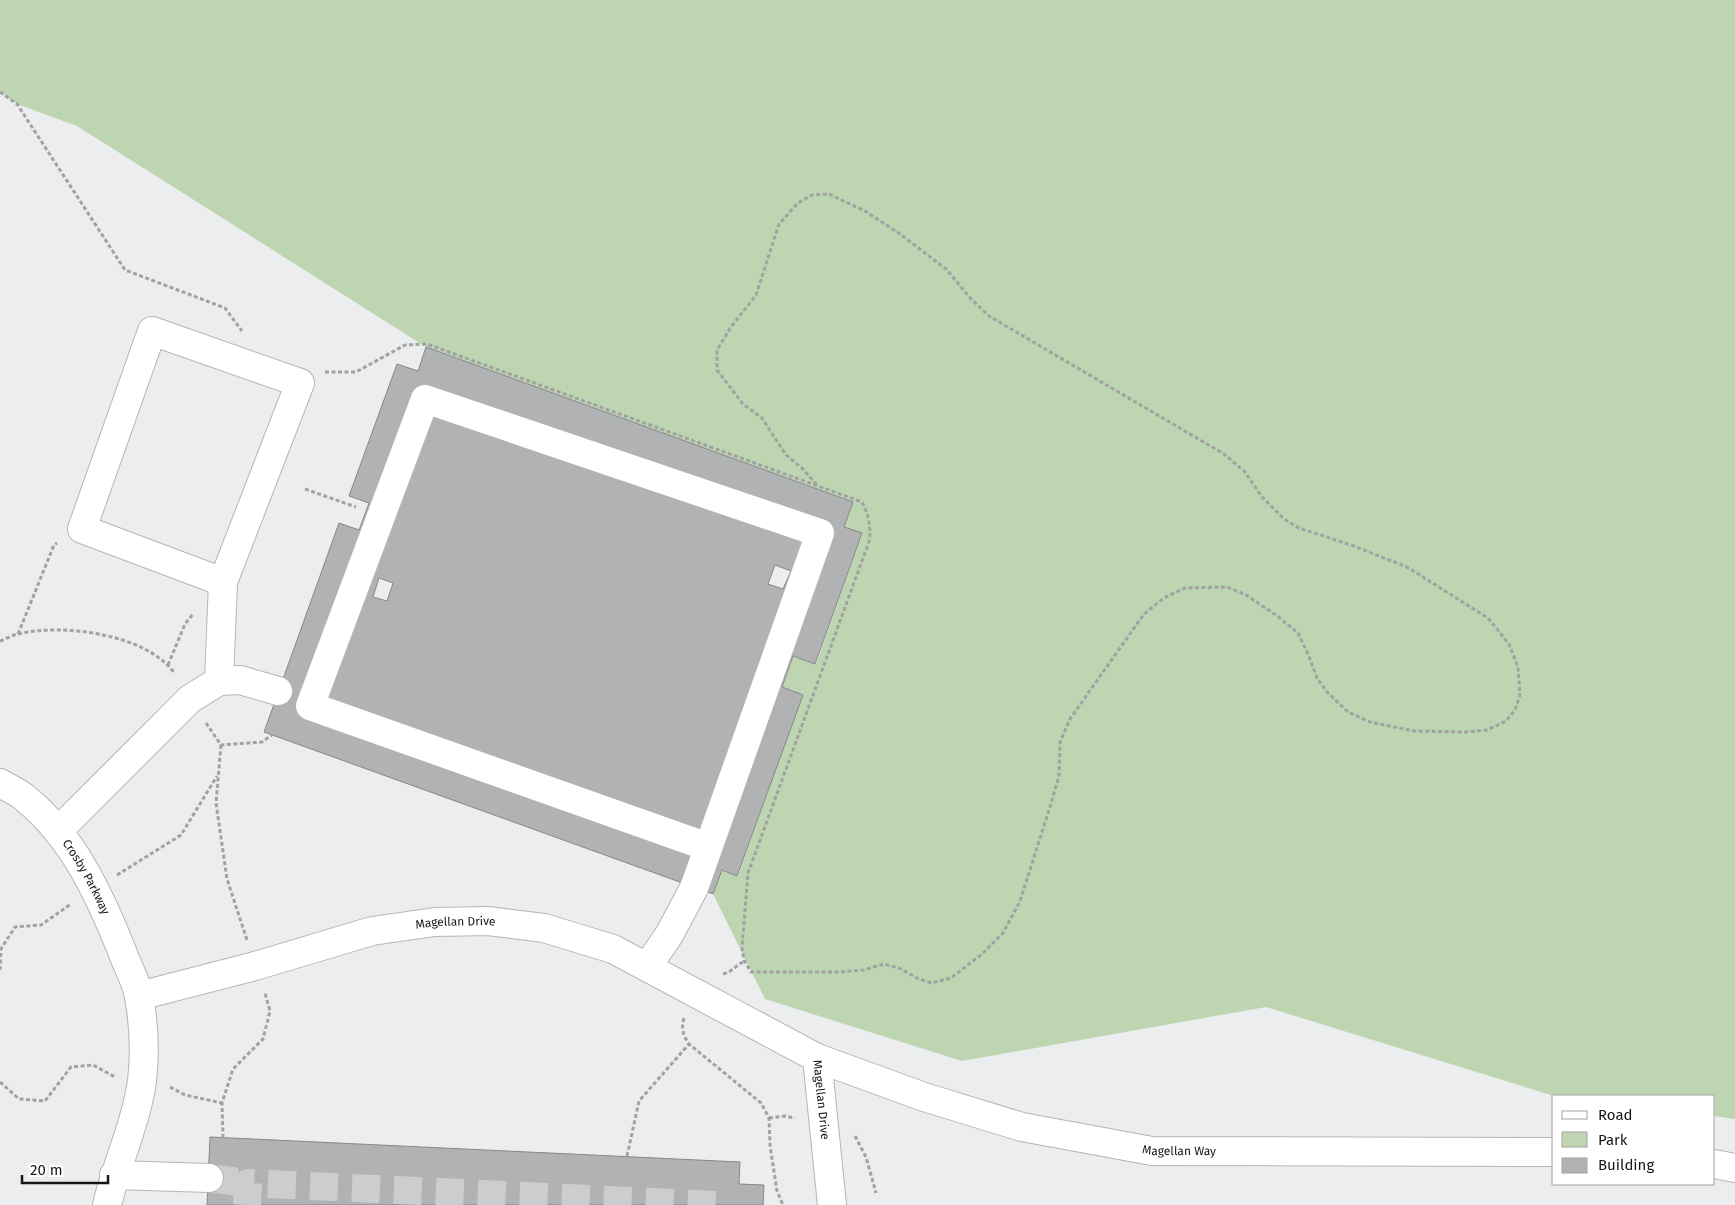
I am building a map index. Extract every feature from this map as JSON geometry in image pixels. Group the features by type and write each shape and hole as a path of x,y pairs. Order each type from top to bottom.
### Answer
{"street":[{"path":"219,681 223,582 300,383 152,332 82,529 223,582"},
{"path":"648,967 669,936 694,888 820,533 425,399 310,706 708,847"},
{"path":"58,830 190,699 219,681 240,680 278,691"},
{"name":"Crosby Parkway","path":"0,783 25,798 58,830 95,889 139,996"},
{"name":"Magellan Drive","path":"139,996 256,966 372,931 435,922 488,921 544,928 614,949 817,1058 832,1205"},
{"path":"107,1205 114,1176 131,1129 142,1081 144,1047 139,996"},
{"name":"Magellan Way","path":"817,1058 924,1097 1022,1127 1152,1151 1552,1152"},
{"path":"1715,1164 1735,1168"},
{"path":"114,1176 209,1178"}],"path":[{"path":"0,92 17,104 125,270 225,308 243,332"},
{"path":"317,369 326,372 356,372 405,345 427,344 862,502 868,513 870,539 748,873 742,948 745,961 751,972 840,972 864,970 884,964 899,968 931,983 951,978 982,954 1003,933 1020,902 1059,776 1060,742 1070,719 1144,614 1164,598 1185,588 1227,587 1246,595 1276,615 1298,634 1308,654 1316,678 1328,693 1348,712 1370,722 1414,731 1466,732 1487,730 1506,721 1515,710 1520,695 1518,667 1509,644 1488,618 1407,567 1352,545 1299,528 1284,519 1262,497 1245,472 1224,454 989,316 970,299 946,270 900,234 865,211 829,194 812,195 798,203 779,224 756,295 731,327 717,350 717,370 743,404 762,418 786,455 802,468 817,485"},
{"path":"305,489 357,508"},
{"path":"18,634 54,545 82,529"},
{"path":"0,641 18,634 56,630 108,635 137,645 168,665 177,678"},
{"path":"206,722 220,745 262,742 272,735"},
{"path":"110,879 181,835 218,774"},
{"path":"0,970 1,949 15,927 41,925 79,899"},
{"path":"719,974 731,972 745,961"},
{"path":"687,1011 682,1025 683,1035 689,1044 761,1103 769,1118 770,1145 777,1191 783,1205"},
{"path":"627,1156 639,1101 689,1044"},
{"path":"0,1082 19,1099 45,1101 71,1067 93,1065 120,1079"},
{"path":"162,1083 185,1095 222,1103"},
{"path":"769,1118 785,1116 802,1119"},
{"path":"851,1128 866,1157 876,1193"}],"green space":[{"path":"0,0 1735,0 1735,1119 1715,1116 1715,1095 1552,1095 1266,1007 962,1061 765,999 713,894 722,870 738,876 802,695 782,687 793,656 816,664 862,534 844,527 853,502 426,347 77,126 17,104 0,92"}],"building":[{"path":"426,347 853,502 844,527 862,533 815,664 793,656 782,687 803,695 737,876 722,870 713,894 264,732 339,523 359,530 369,503 349,496 397,364 418,371","holes":["775,565 791,571 783,589 768,584","379,578 393,583 387,601 373,597"]},
{"path":"210,1137 740,1162 739,1184 764,1185 763,1205 207,1205"}],"tunnel":[{"path":"209,1178 248,1183"},
{"path":"247,1205 248,1183 718,1205"}]}
